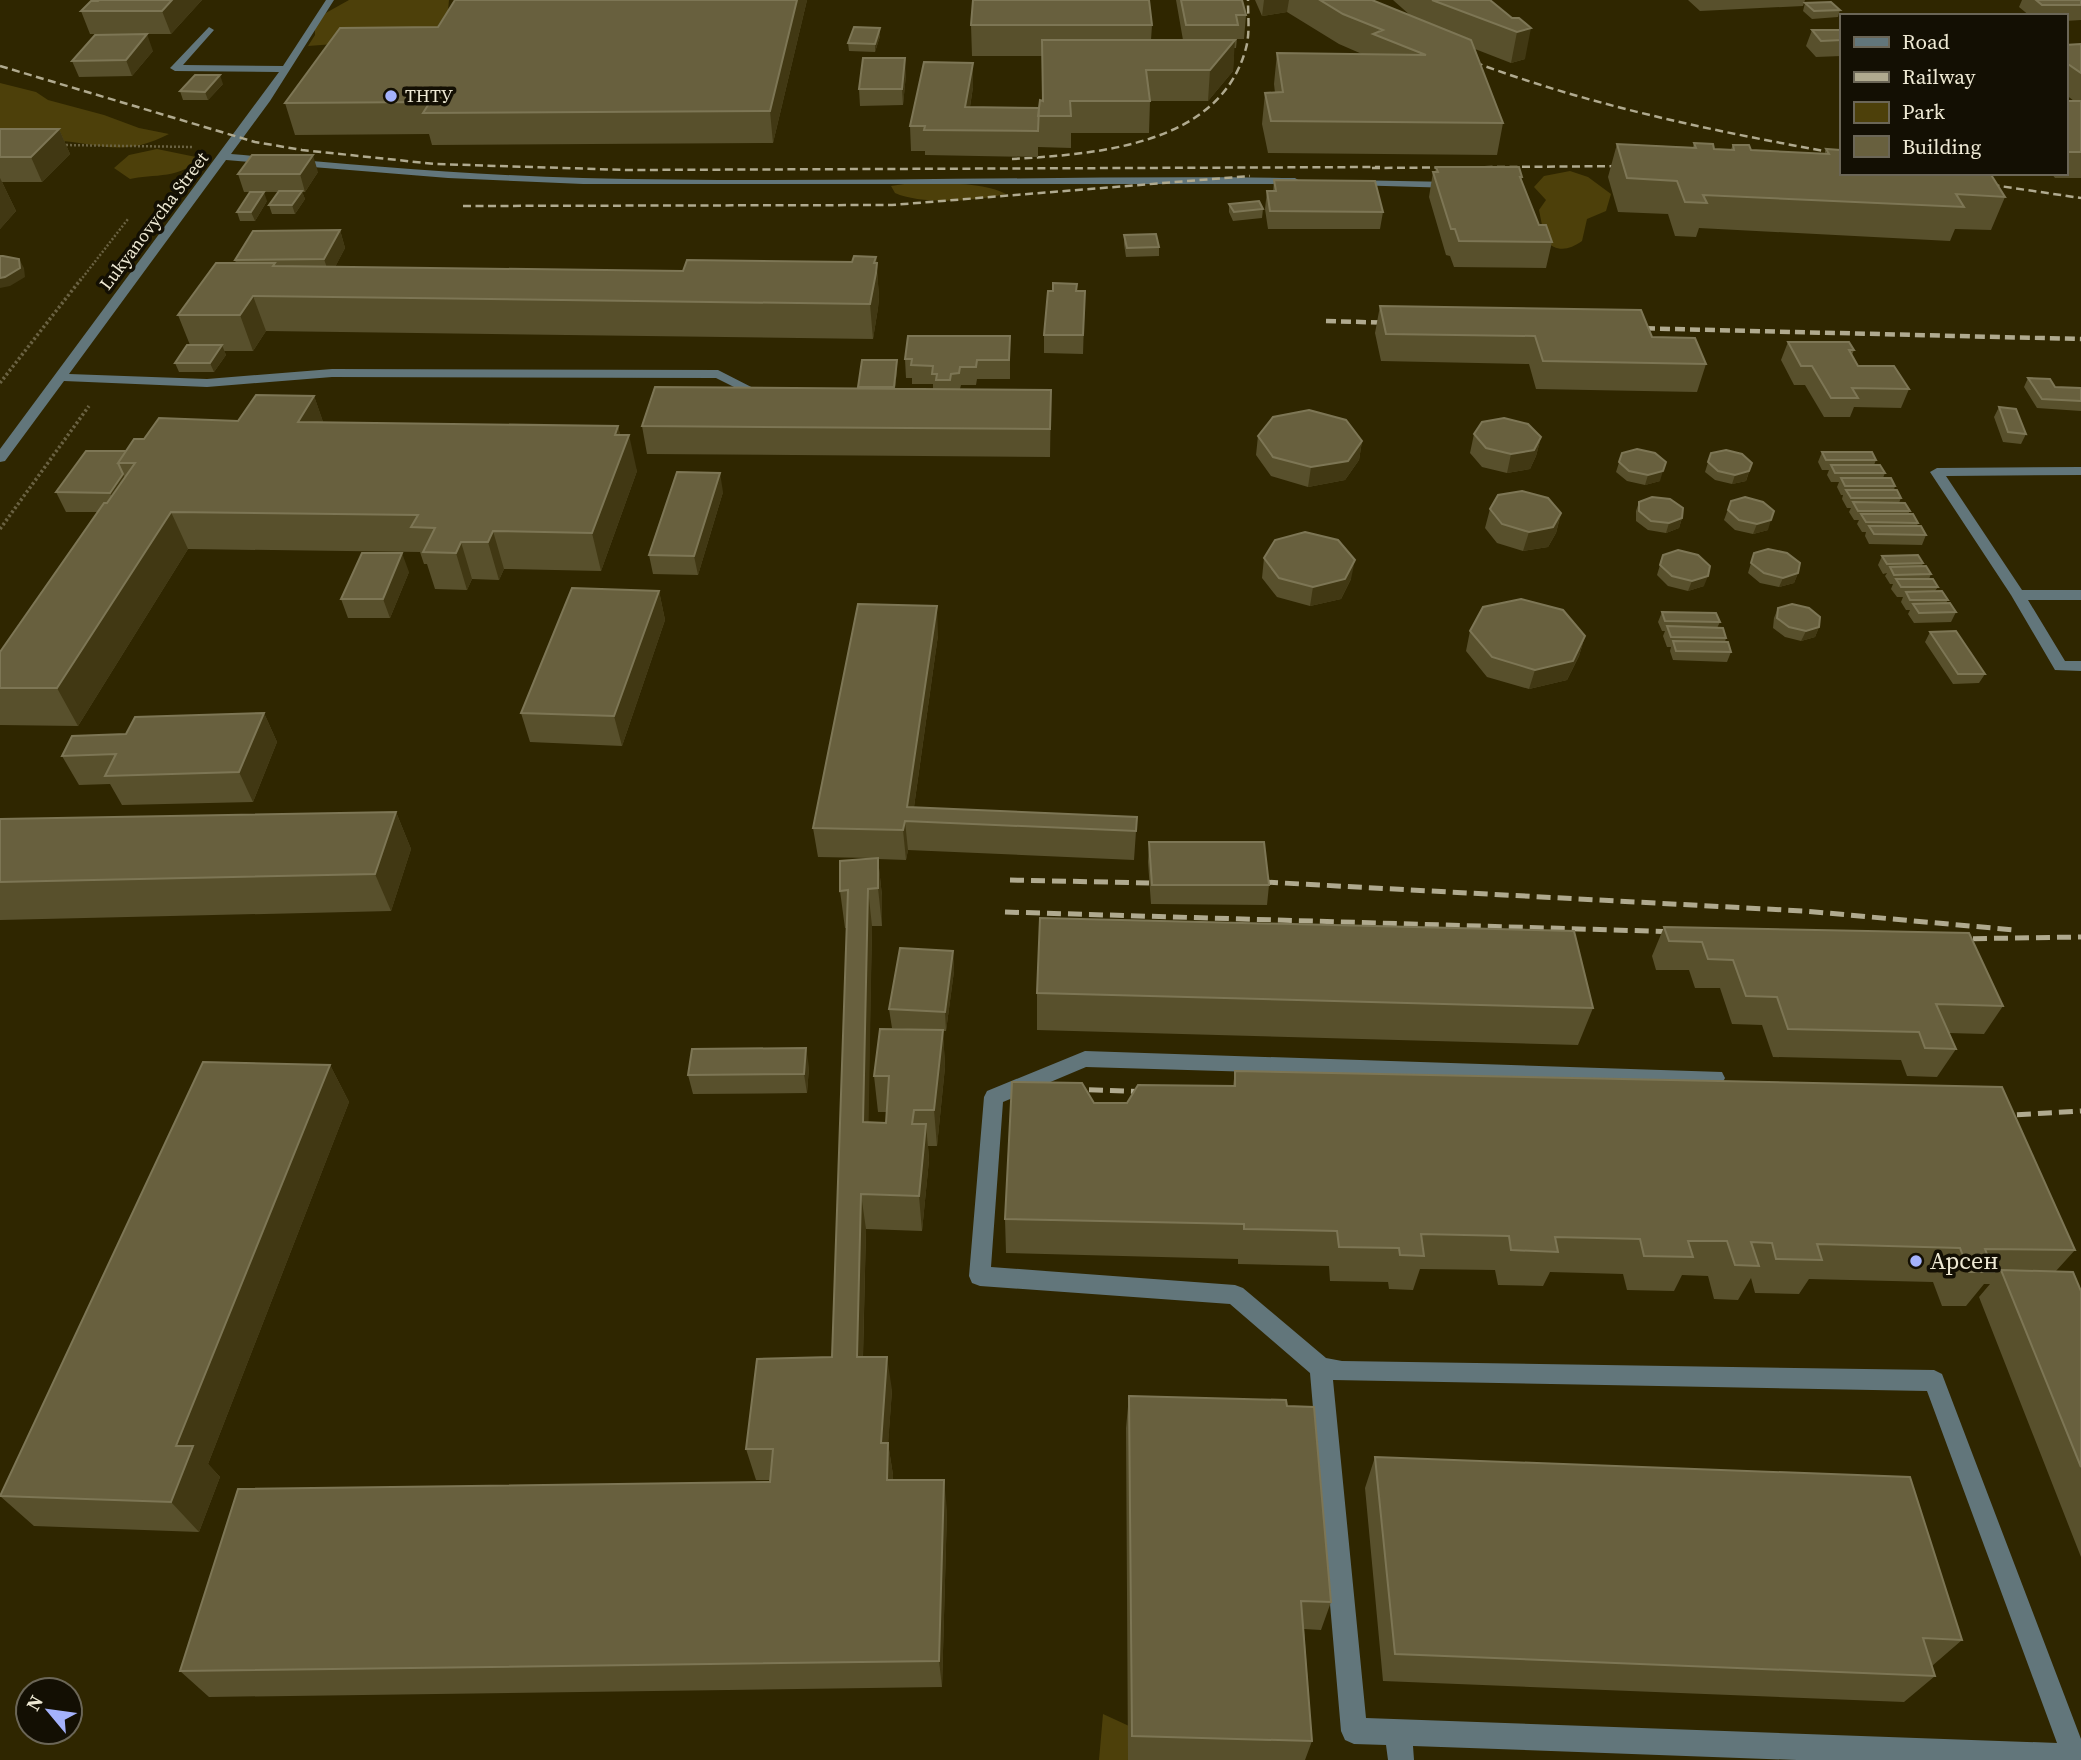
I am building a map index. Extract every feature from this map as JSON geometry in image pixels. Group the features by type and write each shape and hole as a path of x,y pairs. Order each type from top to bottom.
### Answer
{"street":[{"name":"Lukyanovycha Street","path":"0,458 226,153 330,0"},
{"path":"209,30 175,68 285,69"},
{"path":"226,153 440,176 586,181 1072,178 1306,181"},
{"path":"1344,182 1462,185"},
{"path":"60,377 207,383 332,373 718,374 776,402"},
{"path":"2081,471 1937,471 2018,595 2060,666 2081,666"},
{"path":"2018,595 2081,595"},
{"path":"1321,1368 1354,1731 2075,1758 1934,1381 1356,1371 1321,1368 1235,1295 980,1276 994,1097 1085,1059 1715,1078"},
{"path":"1398,1732 1401,1760"}],"path":[{"path":"50,145 226,153"},
{"path":"0,383 128,219"},
{"path":"0,529 108,379"}],"green space":[{"path":"349,0 449,0 448,11 438,25 441,36 308,46 315,35 315,19"},
{"path":"0,83 36,92 48,100 104,115 139,128 169,134 152,142 123,147 50,140 0,142"},
{"path":"157,149 196,157 185,169 168,174 130,179 114,168 129,155"},
{"path":"1570,171 1588,177 1611,194 1606,211 1587,219 1582,241 1568,248 1559,248 1545,240 1539,210 1546,200 1534,187 1544,176"},
{"path":"911,183 972,185 1006,194 965,200 919,199 895,193 891,186"},
{"path":"1103,1714 1153,1737 1179,1760 1099,1760"}],"building":[{"path":"172,0 162,11 81,11 91,1"},
{"path":"455,0 797,0 770,111 423,113 430,102 285,103 340,28 438,27"},
{"path":"973,0 1149,0 1152,25 971,25"},
{"path":"1181,0 1242,0 1246,15 1236,15 1238,25 1186,25"},
{"path":"1320,0 1372,0 1471,40 1503,123 1271,121 1265,93 1283,92 1277,53 1426,55 1373,34 1383,30 1343,14"},
{"path":"1432,0 1490,0 1512,18 1519,18 1531,28 1517,32"},
{"path":"2036,0 2081,0 2081,5 2042,5"},
{"path":"1831,2 1840,10 1814,11 1805,3"},
{"path":"854,27 880,28 875,44 848,43"},
{"path":"1812,30 1840,30 1840,40 1821,41"},
{"path":"147,34 126,60 72,61 95,35"},
{"path":"1042,40 1235,40 1210,70 1146,70 1150,101 1070,101 1071,116 1038,116 1040,100 1043,101"},
{"path":"2081,44 2081,73 2067,63 2067,45"},
{"path":"863,58 905,58 902,89 859,89"},
{"path":"924,62 973,63 965,107 1039,108 1038,131 924,130 925,126 910,126"},
{"path":"195,75 220,75 205,92 180,91"},
{"path":"2067,101 2081,101 2081,152 2067,152"},
{"path":"0,129 59,129 31,157 0,157"},
{"path":"1694,143 1713,144 1714,149 1734,150 1733,145 1749,145 1751,150 1829,154 1826,149 1840,150 1840,175 1991,175 2005,197 1956,194 1964,207 1703,195 1707,203 1685,202 1677,181 1627,178 1617,144 1696,148"},
{"path":"252,155 313,155 300,174 238,174"},
{"path":"1436,167 1519,167 1520,177 1539,225 1546,225 1552,242 1459,241 1455,229 1451,229 1433,172 1438,172"},
{"path":"1274,180 1375,181 1383,212 1270,211 1267,191 1276,191"},
{"path":"279,191 302,191 292,205 269,205"},
{"path":"250,192 264,192 251,212 237,212"},
{"path":"1259,201 1263,209 1234,212 1229,204"},
{"path":"340,230 324,259 235,260 253,231"},
{"path":"1156,234 1159,247 1127,248 1124,235"},
{"path":"0,256 19,259 20,268 0,278"},
{"path":"854,256 876,257 870,304 253,296 240,315 178,315 216,263 683,271 687,260 852,262"},
{"path":"1053,283 1077,284 1076,291 1085,291 1083,335 1044,335 1048,291 1053,291"},
{"path":"1380,306 1641,310 1652,337 1695,338 1706,364 1543,361 1535,336 1386,334"},
{"path":"908,336 1010,336 1009,360 977,360 976,367 960,367 959,373 951,374 950,380 936,380 937,374 932,374 933,366 911,365 912,359 905,359"},
{"path":"1788,342 1849,342 1854,350 1849,350 1858,366 1894,366 1909,389 1852,388 1858,398 1831,398 1812,366 1801,366"},
{"path":"187,345 222,345 210,363 175,363"},
{"path":"862,360 897,360 894,387 858,387"},
{"path":"2028,378 2050,379 2055,387 2081,388 2081,401 2042,399"},
{"path":"655,387 1051,390 1050,429 642,426"},
{"path":"256,395 314,396 298,422 618,426 615,435 629,435 592,533 493,531 488,542 461,542 456,553 423,552 435,528 411,527 418,515 171,512 57,688 0,688 0,652 135,463 118,463 134,439 144,439 159,418 238,421"},
{"path":"1999,407 2016,409 2026,434 2008,432"},
{"path":"1309,410 1346,420 1362,441 1348,461 1311,467 1273,457 1258,436 1273,417"},
{"path":"1504,418 1528,424 1541,437 1534,450 1511,454 1486,448 1474,434 1482,422"},
{"path":"1637,449 1655,453 1666,462 1663,471 1648,475 1629,471 1619,462 1622,453"},
{"path":"1726,450 1742,454 1752,463 1749,471 1735,475 1718,471 1708,462 1711,453"},
{"path":"86,451 126,451 118,463 123,474 110,493 56,492"},
{"path":"1822,452 1872,452 1876,460 1826,460"},
{"path":"1831,465 1880,465 1885,473 1835,473"},
{"path":"677,472 720,473 694,556 649,555"},
{"path":"1841,478 1891,478 1895,486 1845,486"},
{"path":"1846,490 1897,490 1901,498 1851,498"},
{"path":"1522,491 1548,498 1561,513 1553,527 1529,532 1502,524 1490,509 1498,495"},
{"path":"1652,497 1670,499 1683,508 1682,518 1669,523 1651,521 1639,511 1639,502"},
{"path":"1745,497 1763,502 1774,511 1771,520 1757,524 1739,520 1728,510 1731,501"},
{"path":"1853,502 1905,503 1910,511 1858,511"},
{"path":"1861,514 1913,514 1918,523 1866,522"},
{"path":"1869,526 1921,526 1926,535 1874,534"},
{"path":"1305,532 1338,540 1355,560 1345,579 1313,587 1279,578 1264,558 1275,540"},
{"path":"1768,549 1787,553 1800,563 1798,573 1783,578 1764,573 1751,563 1754,553"},
{"path":"1678,550 1698,555 1710,566 1708,576 1692,581 1672,576 1660,565 1663,555"},
{"path":"362,553 402,553 383,599 341,599"},
{"path":"1918,555 1923,563 1887,564 1882,556"},
{"path":"1926,566 1931,574 1894,575 1890,567"},
{"path":"1896,579 1933,579 1938,587 1901,587"},
{"path":"572,588 659,591 614,716 521,713"},
{"path":"1942,591 1948,600 1910,600 1906,592"},
{"path":"1521,599 1563,610 1585,636 1573,661 1535,670 1492,657 1470,631 1483,607"},
{"path":"1950,603 1956,612 1919,613 1913,604"},
{"path":"858,604 937,606 907,807 1137,817 1136,831 905,821 903,830 813,828"},
{"path":"1792,604 1809,608 1820,617 1819,627 1806,631 1789,627 1777,618 1778,608"},
{"path":"1662,612 1716,613 1720,622 1665,621"},
{"path":"1667,626 1723,628 1726,638 1671,637"},
{"path":"1956,631 1985,674 1958,674 1930,632"},
{"path":"1673,641 1728,642 1731,652 1676,651"},
{"path":"264,713 239,772 105,776 116,754 62,756 72,736 126,734 135,717"},
{"path":"396,812 375,874 0,882 0,819"},
{"path":"1149,842 1264,842 1269,885 1152,885"},
{"path":"878,858 878,888 868,889 863,1122 886,1123 889,1076 874,1076 880,1029 943,1030 934,1110 914,1110 912,1124 926,1124 919,1196 861,1194 857,1357 887,1357 881,1443 888,1443 887,1480 944,1480 939,1661 180,1671 238,1489 770,1482 773,1449 746,1449 757,1359 832,1357 848,890 840,891 840,861"},
{"path":"1040,918 1574,931 1593,1008 1037,993"},
{"path":"1664,927 1969,933 2003,1006 1936,1004 1956,1049 1925,1048 1919,1032 1788,1029 1777,997 1746,996 1733,960 1708,959 1702,942 1669,941"},
{"path":"900,948 953,951 945,1012 889,1009"},
{"path":"806,1048 804,1074 688,1075 692,1049"},
{"path":"203,1062 330,1065 176,1446 193,1446 171,1502 0,1496"},
{"path":"1235,1071 2002,1087 2075,1250 1985,1249 1994,1272 1969,1272 1960,1248 1817,1244 1822,1260 1776,1259 1772,1243 1751,1242 1759,1266 1735,1265 1727,1241 1688,1241 1693,1257 1644,1256 1640,1239 1555,1237 1558,1252 1511,1250 1509,1236 1421,1234 1424,1256 1400,1255 1399,1248 1339,1247 1337,1231 1244,1229 1244,1224 1005,1219 1012,1082 1082,1083 1094,1103 1127,1103 1138,1085 1235,1086"},
{"path":"2001,1270 2073,1272 2081,1291 2081,1467"},
{"path":"1129,1396 1286,1400 1287,1406 1314,1407 1331,1602 1301,1601 1312,1741 1132,1736"},
{"path":"1375,1457 1910,1477 1962,1640 1923,1638 1935,1676 1395,1654"}],"railway":[{"path":"1012,159 1116,148 1183,125 1210,106 1232,81 1247,43 1248,0"},
{"path":"1463,58 1556,90 1650,115 1840,154"},
{"path":"0,66 255,142 302,150 435,164 628,170 1380,167"},
{"path":"1372,168 1631,166"},
{"path":"463,206 892,205 1250,176"},
{"path":"1979,183 2081,198"},
{"path":"1326,321 1395,323"},
{"path":"1630,328 2081,339"},
{"path":"1010,880 1149,883"},
{"path":"1264,882 1804,911 2015,930"},
{"path":"1005,912 1682,932"},
{"path":"1952,939 2081,937"},
{"path":"1068,1089 1152,1092"},
{"path":"1996,1116 2081,1111"}],"place":[{"name":"ТНТУ","path":"391,96"},
{"name":"Арсен","path":"1916,1261"}]}
